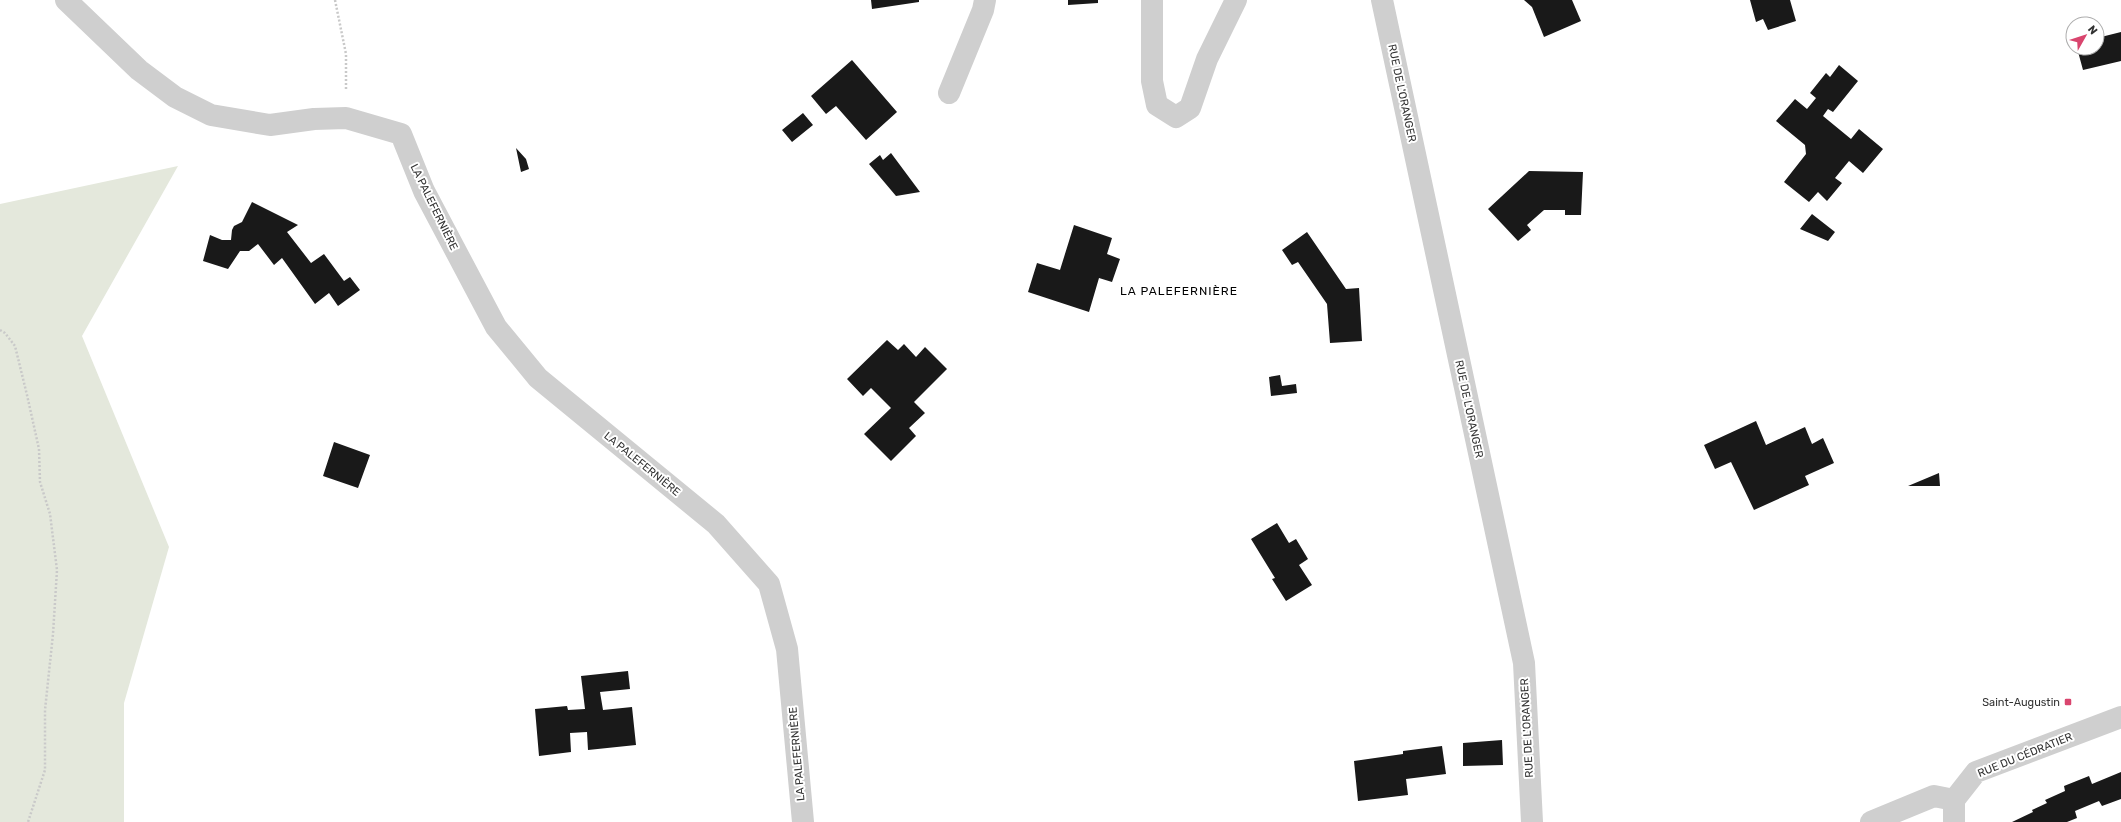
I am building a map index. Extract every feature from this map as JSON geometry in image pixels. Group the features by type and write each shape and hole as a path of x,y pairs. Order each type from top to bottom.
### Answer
{"street":[{"path":"66,0 139,70 176,97 211,115 270,125 314,118 346,118"},
{"path":"949,94 983,10 985,0"},
{"path":"1152,0 1152,81 1157,105 1176,117 1190,108 1206,60 1236,0"},
{"name":"RUE DE L'ORANGER","path":"1382,0 1524,663 1532,822"},
{"name":"LA PALEFERNIÈRE","path":"346,118 401,134 424,191 496,327 538,378 716,524 769,584 787,649 803,822"},
{"name":"RUE DU CÉDRATIER","path":"1954,800 1976,772 2121,717"},
{"path":"1871,822 1934,796 1954,800 1954,822"}],"path":[{"path":"335,0 346,54 346,118"},
{"path":"0,330 6,333 15,346 27,395 39,449 40,482 50,514 57,570 53,634 45,710 45,770 28,822"}],"shaded area":[{"path":"178,166 82,336 169,547 124,703 124,822 0,822 0,204"}],"building":[{"path":"871,0 919,0 919,2 872,9"},
{"path":"1068,0 1098,0 1098,3 1068,5"},
{"path":"1524,0 1572,0 1581,21 1544,37 1532,7"},
{"path":"1750,0 1790,0 1796,21 1768,30 1763,19 1756,22"},
{"path":"2121,32 2121,61 2083,70 2079,56 2105,56 2105,36"},
{"path":"852,60 897,112 866,140 836,106 826,114 811,96"},
{"path":"1839,65 1858,81 1833,112 1828,109 1823,116 1851,139 1859,129 1883,149 1863,173 1849,161 1835,178 1842,183 1827,201 1818,192 1809,202 1784,182 1806,154 1805,145 1776,121 1795,99 1807,109 1816,98 1810,93 1826,73 1830,77"},
{"path":"803,113 813,125 792,142 782,130"},
{"path":"516,148 526,159 529,169 521,172"},
{"path":"891,153 920,192 896,196 869,164 880,155 883,160"},
{"path":"1529,171 1583,172 1581,215 1565,215 1565,210 1544,210 1527,225 1531,230 1518,241 1488,209"},
{"path":"252,202 298,225 287,232 311,263 324,254 344,281 350,277 360,290 338,306 329,293 315,304 282,258 274,265 258,244 249,251 240,251 228,269 203,261 210,235 222,240 231,240 234,226 242,222"},
{"path":"1812,214 1835,232 1828,241 1800,229"},
{"path":"1074,225 1112,238 1107,254 1120,259 1112,282 1099,278 1089,312 1028,292 1037,263 1060,270"},
{"path":"1307,232 1346,289 1359,288 1362,341 1330,343 1327,304 1298,262 1292,265 1282,250"},
{"path":"887,340 898,350 904,344 916,357 925,347 947,369 914,402 925,413 909,428 916,436 891,461 864,434 891,408 871,388 863,396 847,379"},
{"path":"1280,375 1282,386 1296,384 1297,393 1271,396 1269,377"},
{"path":"1756,421 1766,445 1805,427 1812,444 1823,438 1834,463 1805,476 1809,485 1754,510 1731,462 1715,469 1704,445"},
{"path":"334,442 370,455 358,488 323,476"},
{"path":"1939,473 1940,486 1908,486"},
{"path":"1277,523 1289,543 1296,539 1308,559 1299,565 1312,585 1286,601 1272,579 1275,578 1251,539"},
{"path":"628,671 630,689 600,692 603,710 632,707 636,745 588,750 587,732 570,733 571,752 539,756 535,709 567,706 568,710 585,709 581,676"},
{"path":"1502,740 1503,765 1463,766 1463,743"},
{"path":"1442,746 1446,774 1406,779 1408,795 1358,801 1354,761 1403,754 1403,751"},
{"path":"2121,772 2121,799 2102,806 2099,801 2075,811 2077,818 2067,822 2012,822 2033,812 2032,810 2047,803 2045,800 2065,791 2064,786 2089,776 2092,784"}],"place":[{"name":"Saint-Augustin","path":"2068,702"}],"district":[{"name":"LA PALEFERNIÈRE","path":"1179,291"}]}
